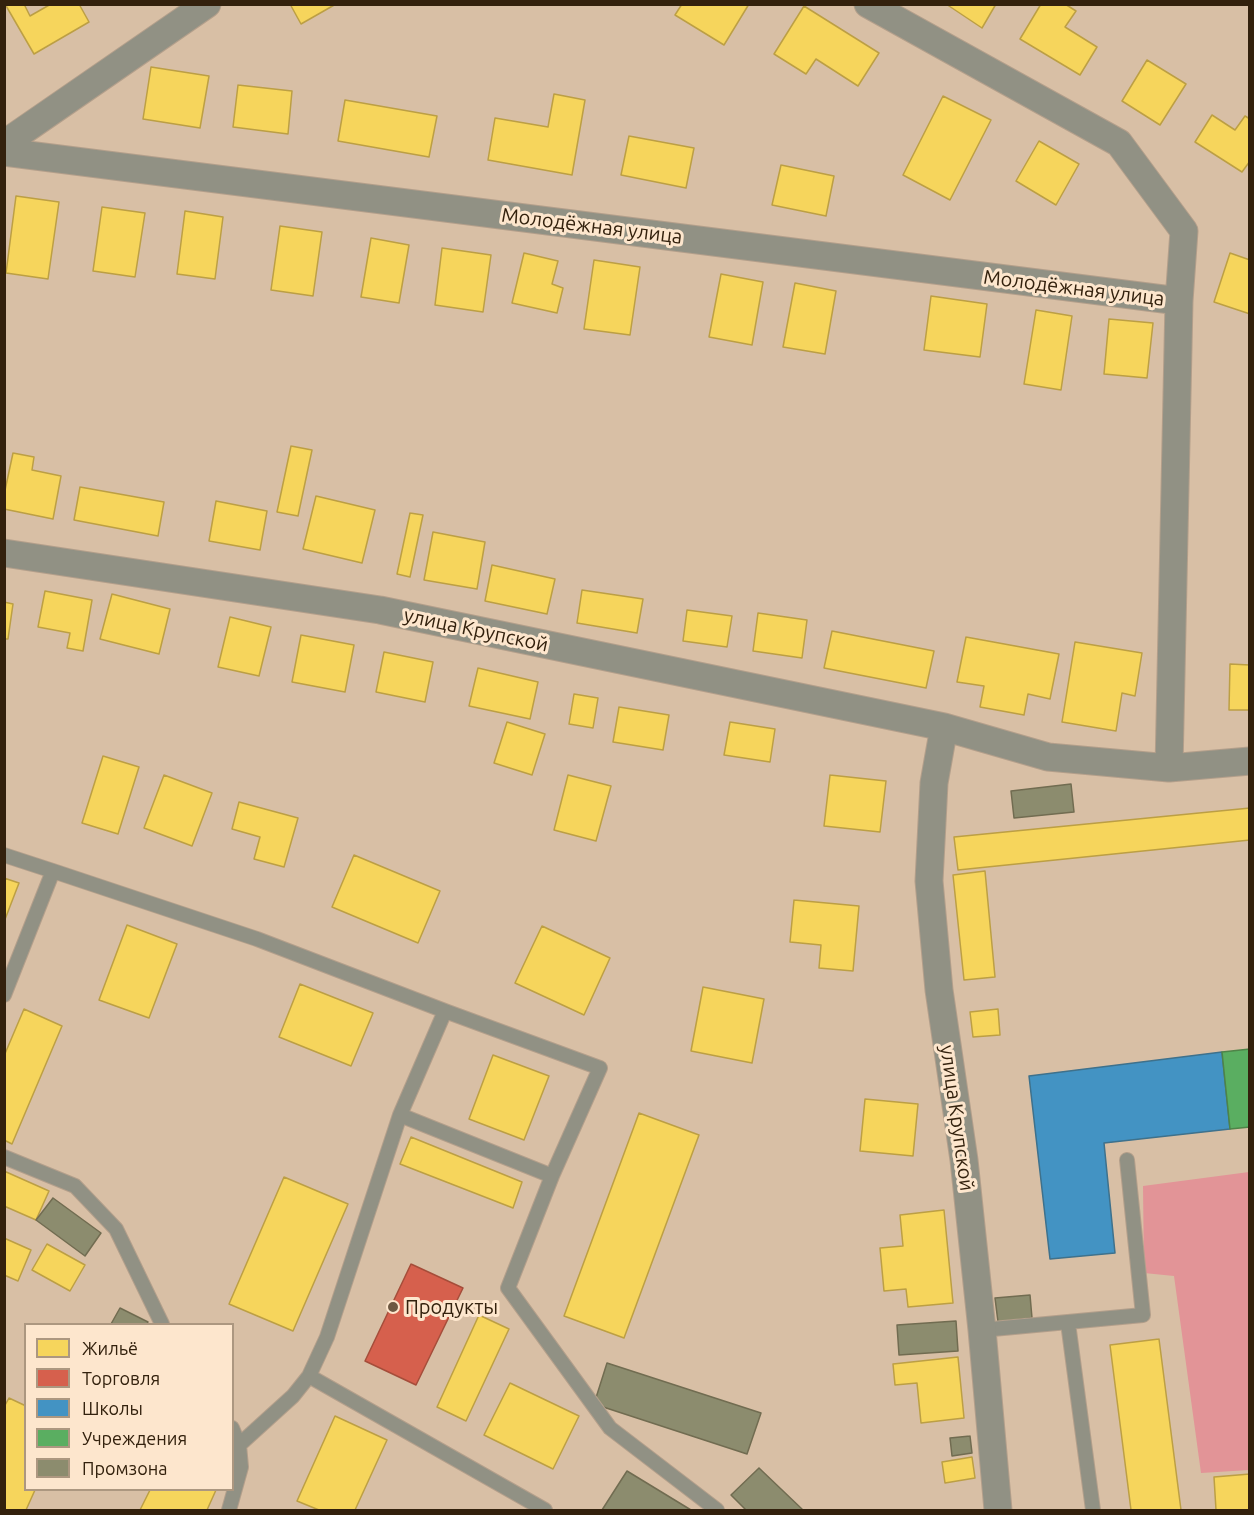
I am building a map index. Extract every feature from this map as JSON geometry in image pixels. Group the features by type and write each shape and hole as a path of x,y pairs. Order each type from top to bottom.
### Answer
{"street":[{"path":"4,144 207,4"},
{"name":"Молодёжная улица","path":"868,4 1119,143 1184,231 1179,301 1169,768"},
{"name":"Молодёжная улица","path":"4,152 1179,301"},
{"name":"улица Крупской","path":"4,553 380,610 944,727 1048,757 1169,768 1250,761"},
{"name":"улица Крупской","path":"944,727 934,783 929,881 939,990 964,1160 998,1510"}],"lane":[{"path":"4,855 257,939 600,1068 552,1176 508,1288 610,1428 717,1510"},
{"path":"4,995 53,871"},
{"path":"239,1445 293,1396 309,1376 327,1337 400,1115 445,1011"},
{"path":"400,1115 552,1176"},
{"path":"4,1157 75,1186 116,1228 162,1323"},
{"path":"982,1330 1143,1315 1127,1160"},
{"path":"1068,1323 1093,1510"},
{"path":"309,1376 545,1510"},
{"path":"229,1510 241,1467 239,1445 234,1433"}],"shaded area":[{"path":"1249,1172 1249,1470 1201,1473 1174,1276 1144,1273 1143,1186"}],"building: Жильё":[{"path":"5,4 24,4 30,16 51,4 79,4 89,22 34,54"},
{"path":"290,4 336,4 301,24"},
{"path":"682,4 749,4 724,45 675,15"},
{"path":"946,4 996,4 982,28"},
{"path":"1041,4 1065,4 1076,11 1065,27 1097,47 1080,75 1020,39"},
{"path":"804,6 879,53 858,86 816,59 806,74 774,54"},
{"path":"1147,60 1186,84 1160,125 1122,101"},
{"path":"151,67 209,76 200,128 143,119"},
{"path":"238,85 292,91 288,134 233,127"},
{"path":"554,94 585,100 572,175 488,160 495,118 548,127"},
{"path":"943,96 991,120 950,200 903,175"},
{"path":"345,100 437,116 429,157 338,141"},
{"path":"1212,115 1235,130 1245,116 1250,119 1250,161 1242,172 1195,142"},
{"path":"629,136 694,148 686,188 621,175"},
{"path":"1039,141 1079,164 1056,205 1016,181"},
{"path":"781,165 834,176 826,216 772,205"},
{"path":"16,196 59,202 48,279 6,273"},
{"path":"102,207 145,213 135,277 93,271"},
{"path":"185,211 223,217 215,279 177,274"},
{"path":"280,226 322,232 313,296 271,290"},
{"path":"371,238 409,245 399,303 361,297"},
{"path":"442,248 491,255 483,312 435,305"},
{"path":"524,253 558,261 552,284 563,288 557,313 512,303"},
{"path":"1230,253 1250,260 1250,314 1214,302"},
{"path":"594,260 640,267 630,335 584,329"},
{"path":"721,274 763,282 752,345 709,337"},
{"path":"795,283 836,291 825,354 783,347"},
{"path":"931,296 987,304 980,357 924,350"},
{"path":"1036,310 1072,316 1061,390 1024,384"},
{"path":"1109,319 1153,323 1147,378 1104,374"},
{"path":"291,446 312,450 298,516 277,512"},
{"path":"13,453 34,457 32,470 61,476 53,519 4,509 4,495"},
{"path":"80,487 164,502 158,536 74,520"},
{"path":"316,496 375,510 362,563 303,549"},
{"path":"216,501 267,511 260,550 209,541"},
{"path":"410,513 423,515 410,577 397,574"},
{"path":"433,532 485,542 477,589 424,580"},
{"path":"492,565 555,579 547,614 485,601"},
{"path":"582,590 643,599 637,633 577,623"},
{"path":"45,591 92,600 83,651 67,648 70,633 38,627"},
{"path":"112,594 170,609 159,654 100,639"},
{"path":"4,602 13,604 8,639 4,639"},
{"path":"687,610 732,616 727,647 683,641"},
{"path":"758,613 807,620 802,658 753,651"},
{"path":"230,617 271,627 259,676 218,667"},
{"path":"832,631 934,651 926,688 824,668"},
{"path":"301,635 354,645 345,692 292,682"},
{"path":"966,637 1059,654 1050,699 1028,694 1024,715 980,707 984,686 957,682"},
{"path":"1075,642 1142,653 1135,696 1122,693 1116,731 1062,722"},
{"path":"384,652 433,662 425,702 376,692"},
{"path":"1230,664 1250,665 1250,710 1229,710"},
{"path":"478,668 538,682 530,719 469,706"},
{"path":"574,694 598,698 593,728 569,724"},
{"path":"619,707 669,715 663,750 613,742"},
{"path":"507,722 545,734 532,775 494,763"},
{"path":"730,722 775,729 770,762 724,755"},
{"path":"103,756 139,767 118,834 82,823"},
{"path":"164,775 212,793 192,846 144,828"},
{"path":"568,775 611,786 596,841 554,830"},
{"path":"830,775 886,781 880,832 824,826"},
{"path":"239,802 298,818 284,867 254,859 260,837 232,829"},
{"path":"1250,808 1250,840 958,870 954,837"},
{"path":"354,855 440,891 418,943 332,907"},
{"path":"985,871 995,977 964,980 953,875"},
{"path":"4,878 19,883 4,922"},
{"path":"794,900 859,906 853,971 819,968 821,945 790,942"},
{"path":"127,925 177,944 149,1018 99,1000"},
{"path":"542,926 610,958 584,1015 515,983"},
{"path":"300,984 373,1013 351,1066 279,1037"},
{"path":"703,987 764,999 752,1063 691,1051"},
{"path":"24,1009 62,1026 12,1144 4,1140 4,1056"},
{"path":"998,1009 1000,1035 973,1037 970,1012"},
{"path":"493,1055 549,1076 524,1140 469,1119"},
{"path":"865,1099 918,1104 913,1156 860,1151"},
{"path":"639,1113 699,1135 624,1338 564,1316"},
{"path":"411,1137 522,1182 513,1208 400,1164"},
{"path":"4,1171 49,1191 36,1220 4,1206"},
{"path":"284,1177 348,1204 293,1331 229,1304"},
{"path":"944,1210 953,1303 908,1307 906,1289 884,1291 880,1248 903,1246 900,1215"},
{"path":"4,1238 31,1250 18,1281 4,1275"},
{"path":"47,1244 85,1265 70,1291 32,1270"},
{"path":"479,1315 509,1329 466,1421 437,1407"},
{"path":"1159,1339 1181,1510 1131,1510 1110,1345"},
{"path":"958,1357 964,1418 921,1423 917,1383 895,1385 893,1364"},
{"path":"510,1383 579,1416 553,1469 484,1435"},
{"path":"9,1398 24,1405 24,1491 35,1491 26,1510 4,1510 4,1407"},
{"path":"335,1416 387,1440 355,1510 319,1510 297,1501"},
{"path":"972,1457 975,1478 945,1483 942,1462"},
{"path":"1250,1474 1250,1510 1216,1510 1214,1477"},
{"path":"150,1491 216,1491 207,1510 140,1510"}],"building: Торговля":[{"path":"411,1264 463,1288 416,1385 365,1361"}],"building: Школы":[{"path":"1222,1052 1230,1129 1104,1143 1115,1253 1050,1259 1029,1076"}],"building: Учреждения":[{"path":"1250,1049 1250,1127 1230,1129 1222,1052"}],"building: Промзона":[{"path":"1071,784 1074,812 1014,818 1011,791"},
{"path":"53,1198 101,1233 85,1256 36,1220"},
{"path":"1030,1295 1032,1318 998,1322 995,1298"},
{"path":"120,1308 148,1322 148,1323 112,1323"},
{"path":"956,1321 958,1351 899,1355 897,1325"},
{"path":"607,1363 761,1413 747,1454 594,1404"},
{"path":"970,1436 972,1453 952,1456 950,1438"},
{"path":"759,1468 803,1510 746,1510 731,1495"},
{"path":"627,1471 691,1510 602,1510"}],"place":[{"name":"Продукты","path":"393,1307"}]}
